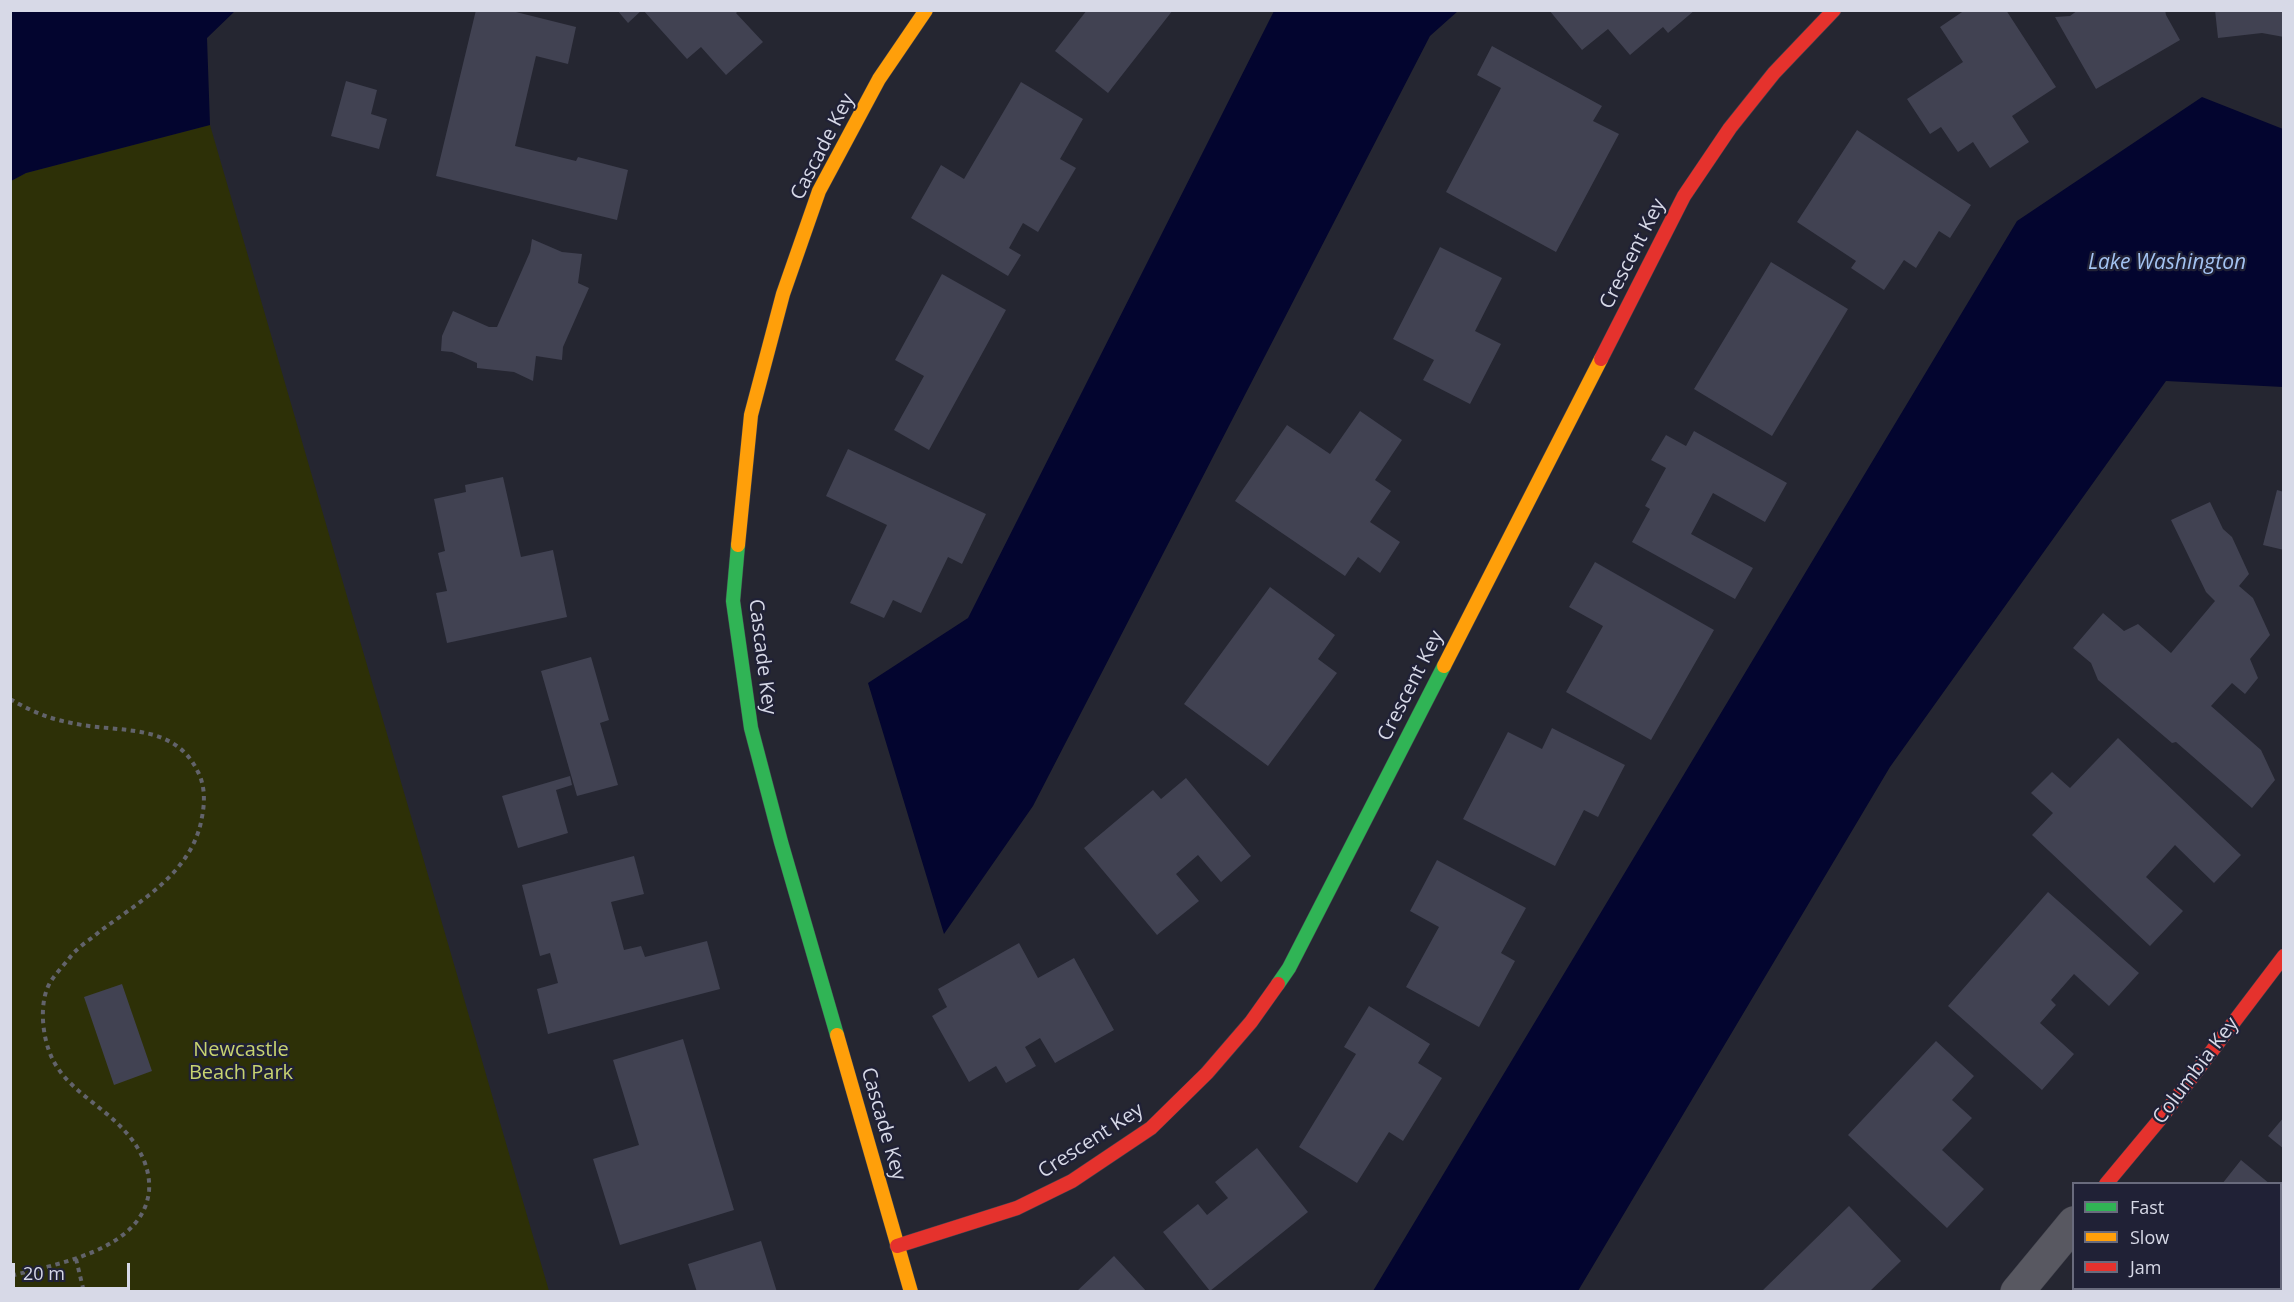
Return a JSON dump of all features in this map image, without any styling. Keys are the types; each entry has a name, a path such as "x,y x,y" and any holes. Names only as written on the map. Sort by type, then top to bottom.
{"street":[{"name":"Cascade Key","path":"910,1292 781,842 751,728 733,601 751,415 783,294 819,191 879,79 926,10"},
{"name":"Crescent Key","path":"897,1246 1017,1208 1072,1181 1151,1128 1207,1073 1251,1022 1289,968 1684,196 1730,128 1774,73 1834,10"},
{"name":"Columbia Key","path":"2108,1182 2161,1118 2283,956"},
{"path":"2017,1292 2072,1224"}],"path":[{"path":"10,699 36,715 82,725 142,731 166,738 186,753 199,773 205,801 200,829 187,857 169,878 75,952 50,982 44,1005 45,1033 53,1060 65,1077 122,1128 143,1155 150,1180 147,1206 134,1226 107,1246 76,1259 10,1276"},
{"path":"76,1259 84,1292"}],"green space":[{"name":"Newcastle Beach Park","path":"210,125 549,1291 11,1291 11,181 26,173"}],"water":[{"path":"11,10 235,11 207,38 210,125 26,173 11,181"},
{"path":"1274,11 1458,11 1430,36 1033,806 944,934 868,683 968,618"},
{"name":"Lake Washington","path":"2202,97 2283,129 2283,387 2166,381 1890,767 1578,1291 1373,1291 2017,221"}],"building":[{"path":"476,10 508,10 576,27 568,64 536,56 515,146 576,161 578,157 628,170 617,220 436,176"},
{"path":"617,10 642,10 628,23"},
{"path":"643,10 739,10 736,13 763,42 726,75 701,47 687,59"},
{"path":"1087,10 1173,10 1108,93 1055,51"},
{"path":"1549,10 1695,10 1668,33 1663,27 1630,55 1608,29 1582,50"},
{"path":"1965,10 2006,10 2056,87 2012,116 2029,142 1990,168 1973,142 1958,152 1941,127 1930,134 1907,99 1963,62 1940,27"},
{"path":"2078,10 2165,10 2180,40 2096,89 2055,17 2070,16"},
{"path":"2215,10 2284,10 2284,37 2262,33 2218,38"},
{"path":"1492,46 1602,106 1593,121 1619,134 1556,252 1446,192 1501,88 1477,75"},
{"path":"346,81 377,90 371,114 387,119 379,149 331,136"},
{"path":"1021,82 1083,119 1060,159 1076,168 1038,232 1023,223 1009,248 1021,255 1008,276 911,218 941,165 964,179"},
{"path":"1857,130 1971,205 1950,238 1939,231 1916,268 1904,260 1884,290 1851,268 1856,261 1797,222"},
{"path":"532,239 562,252 582,254 578,283 589,288 563,347 562,360 536,356 533,381 514,372 477,368 477,363 452,352 441,351 442,336 453,311 489,327 497,327 530,252"},
{"path":"1440,247 1502,278 1475,331 1501,344 1470,404 1423,380 1434,360 1393,339"},
{"path":"1771,262 1848,309 1772,436 1694,389"},
{"path":"942,274 1006,310 929,450 894,430 924,376 895,360"},
{"path":"1360,411 1402,440 1375,480 1391,491 1370,522 1400,542 1380,573 1358,557 1345,576 1235,501 1287,425 1330,454"},
{"path":"1694,431 1787,483 1765,522 1713,493 1691,534 1753,568 1735,599 1632,542 1650,509 1645,506 1666,468 1651,460 1666,435 1686,446"},
{"path":"848,449 986,514 962,564 948,557 921,613 893,600 884,618 850,603 887,525 826,496"},
{"path":"503,477 521,557 553,550 567,617 447,643 436,593 447,591 438,553 445,551 434,499 466,492 465,485"},
{"path":"2277,490 2284,492 2284,550 2263,545"},
{"path":"2210,502 2223,529 2232,537 2249,574 2239,586 2253,598 2270,635 2250,659 2258,678 2245,694 2232,683 2211,706 2261,750 2275,780 2252,808 2176,742 2172,743 2098,680 2091,663 2073,648 2103,613 2124,631 2138,624 2171,653 2215,601 2206,592 2171,520"},
{"path":"1595,562 1714,630 1651,740 1566,692 1603,626 1569,607"},
{"path":"1270,587 1335,635 1318,659 1337,673 1268,766 1184,704"},
{"path":"591,657 609,720 600,723 618,785 577,796 541,671"},
{"path":"1552,728 1625,765 1598,817 1584,810 1555,866 1463,819 1508,732 1542,749"},
{"path":"2118,738 2241,855 2214,883 2175,845 2146,877 2183,911 2150,946 2032,835 2053,813 2031,793 2052,772 2070,788"},
{"path":"570,776 572,785 556,790 568,833 518,848 502,796"},
{"path":"1186,778 1251,856 1221,882 1198,855 1176,874 1199,901 1157,935 1084,848 1153,790 1161,799"},
{"path":"634,856 644,894 611,902 624,950 641,946 645,957 707,941 720,989 548,1034 537,989 558,983 550,953 540,956 522,885"},
{"path":"1437,860 1526,908 1501,953 1515,961 1479,1027 1406,987 1439,927 1410,911"},
{"path":"2048,892 2139,973 2109,1006 2074,974 2051,1000 2056,1005 2040,1023 2074,1054 2042,1090 1948,1006"},
{"path":"1019,943 1038,978 1074,958 1114,1030 1055,1063 1040,1038 1025,1047 1036,1066 1006,1083 996,1066 969,1082 932,1016 947,1007 938,989"},
{"path":"122,984 152,1071 114,1085 84,997"},
{"path":"1369,1006 1430,1044 1418,1063 1442,1078 1403,1141 1389,1132 1357,1183 1299,1147 1356,1054 1344,1047"},
{"path":"683,1039 734,1210 620,1245 593,1159 639,1145 613,1060"},
{"path":"1936,1041 1974,1076 1952,1100 1972,1118 1942,1150 1984,1189 1947,1228 1848,1135"},
{"path":"2284,1117 2284,1149 2268,1136"},
{"path":"1257,1148 1308,1212 1210,1291 1163,1232 1198,1204 1207,1215 1228,1198 1215,1182"},
{"path":"2241,1160 2268,1182 2224,1182"},
{"path":"2282,1194 2284,1195 2284,1292 2233,1292 2234,1290 2282,1290"},
{"path":"1849,1206 1901,1261 1869,1292 1761,1292"},
{"path":"761,1241 777,1292 697,1292 688,1264"},
{"path":"1114,1256 1147,1292 1076,1292"}],"traffic: fast":[{"path":"738,545 733,601 751,728 781,842 837,1035"},
{"path":"1278,984 1289,968 1444,666"}],"traffic: slow":[{"path":"738,545 751,415 783,294 819,191 879,79 926,10"},
{"path":"1444,666 1601,359"},
{"path":"837,1035 911,1292"}],"traffic: jam":[{"path":"1601,359 1684,196 1730,128 1774,73 1834,10"},
{"path":"2108,1182 2161,1118 2284,956"},
{"path":"897,1246 1017,1208 1072,1181 1151,1128 1207,1073 1251,1022 1278,984"}]}
